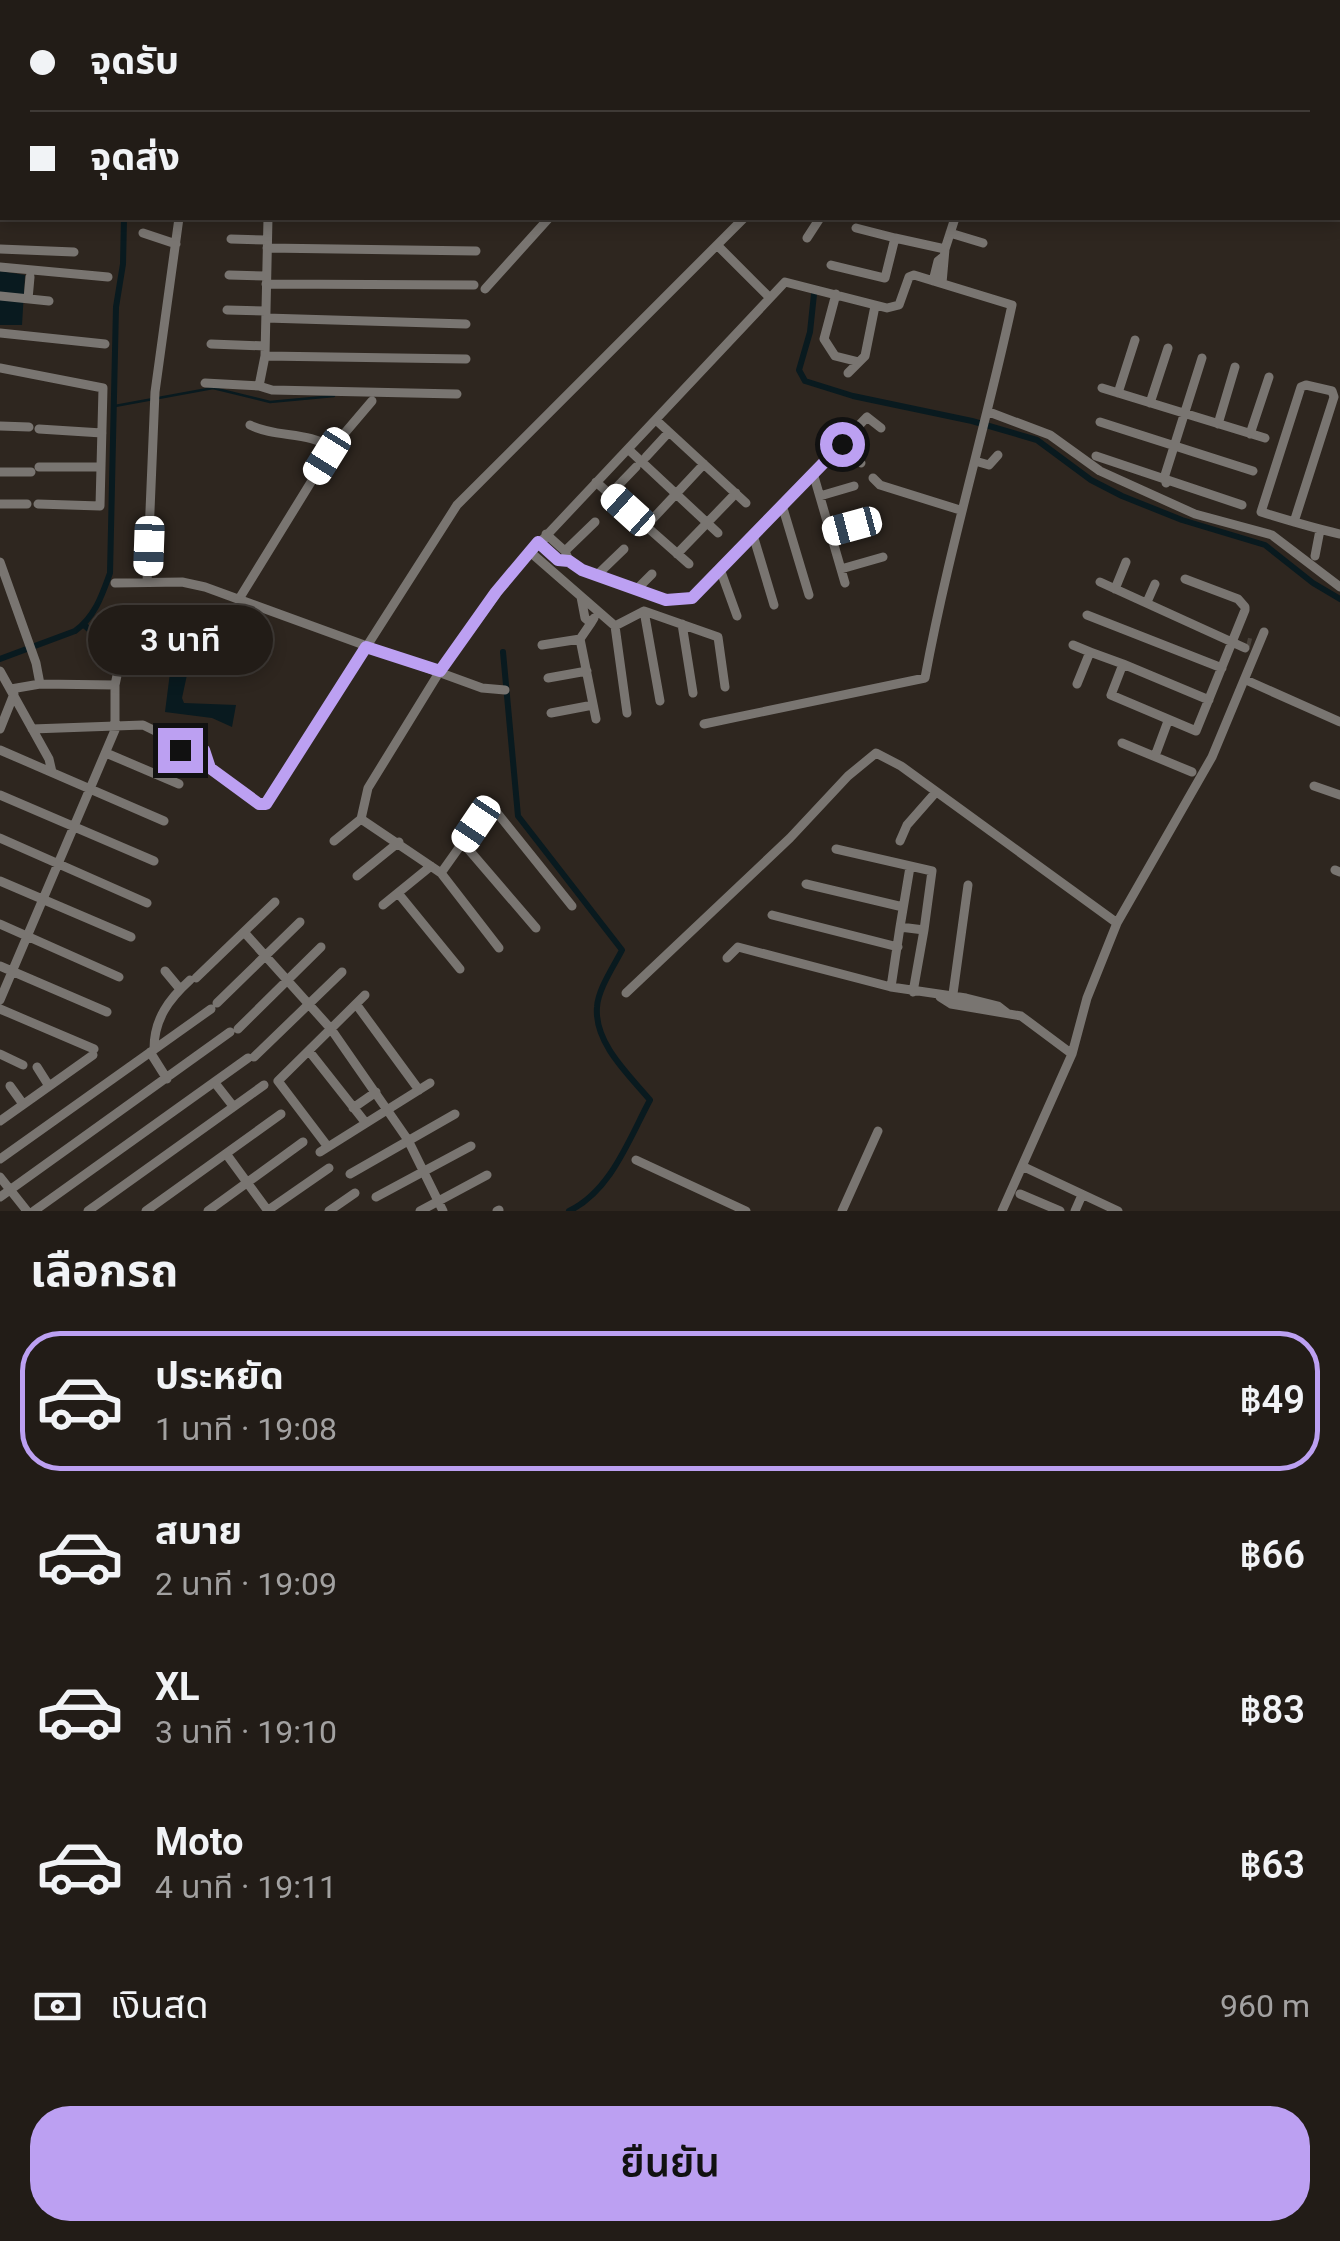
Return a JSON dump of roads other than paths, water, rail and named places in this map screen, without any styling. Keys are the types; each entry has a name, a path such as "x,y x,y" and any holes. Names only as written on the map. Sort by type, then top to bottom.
{"street":[{"path":"147,582 155,396 179,220"},
{"path":"260,386 266,351 268,220"},
{"path":"485,289 547,220"},
{"path":"32,729 143,724 188,754 204,750 210,768 259,804 266,804 466,494 742,220"},
{"path":"807,238 819,220"},
{"path":"937,282 945,268 944,253 953,220"},
{"path":"856,228 944,253"},
{"path":"142,233 176,244"},
{"path":"950,233 983,243"},
{"path":"831,266 885,278 895,238"},
{"path":"231,240 476,251"},
{"path":"718,246 770,298"},
{"path":"0,248 74,252"},
{"path":"0,267 108,277"},
{"path":"228,275 266,280 474,285"},
{"path":"334,842 362,819 368,788 440,671 530,552 785,282 881,307 900,305 909,277 914,275 1012,305 987,419 960,510 925,678 704,724"},
{"path":"28,299 30,277"},
{"path":"836,294 824,339 835,356 859,362"},
{"path":"0,296 48,301"},
{"path":"848,373 865,356 881,307"},
{"path":"226,310 466,324"},
{"path":"0,333 105,344"},
{"path":"1118,393 1135,340"},
{"path":"210,344 266,351 466,359"},
{"path":"1150,403 1168,348"},
{"path":"1161,485 1202,358"},
{"path":"1218,424 1236,367"},
{"path":"0,368 103,388 100,506 0,504"},
{"path":"1250,434 1269,377"},
{"path":"205,383 272,390 457,394"},
{"path":"1294,522 1334,397 1332,392 1306,384 1259,517 1340,534"},
{"path":"1102,388 1265,438"},
{"path":"238,599 332,448 372,401"},
{"path":"542,538 597,575 666,600 692,598 868,416 882,428"},
{"path":"987,419 1050,435 1100,470 1242,505"},
{"path":"656,420 746,504"},
{"path":"1100,422 1253,471"},
{"path":"250,425 273,434 318,439 332,448"},
{"path":"0,426 102,433"},
{"path":"646,457 670,432"},
{"path":"842,444 861,463"},
{"path":"628,449 718,534"},
{"path":"975,461 989,466 998,455"},
{"path":"1096,456 1161,485 1194,514 1272,535 1340,587"},
{"path":"646,526 704,464"},
{"path":"0,472 101,467"},
{"path":"610,494 636,467"},
{"path":"813,473 845,583"},
{"path":"874,478 880,485 960,510"},
{"path":"596,482 688,564"},
{"path":"820,496 854,486"},
{"path":"677,554 736,493"},
{"path":"782,504 810,595"},
{"path":"830,532 872,520"},
{"path":"567,556 595,522"},
{"path":"1314,556 1320,530"},
{"path":"753,535 774,605"},
{"path":"597,575 624,548"},
{"path":"530,552 615,626 627,713"},
{"path":"842,570 883,556"},
{"path":"0,562 40,684"},
{"path":"1115,588 1126,562"},
{"path":"720,569 737,616"},
{"path":"637,589 652,574"},
{"path":"1185,579 1243,602 1245,610 1196,732"},
{"path":"115,582 192,584 482,688 505,690"},
{"path":"1100,582 1251,647"},
{"path":"1147,602 1155,584"},
{"path":"581,596 591,623"},
{"path":"542,645 580,638 594,618 592,606"},
{"path":"615,626 644,611 718,637 725,688"},
{"path":"644,611 660,701"},
{"path":"1087,614 1222,668"},
{"path":"682,624 693,693"},
{"path":"1002,1211 1072,1054 1087,998 1117,922 1212,757 1246,680 1251,647 1264,632"},
{"path":"580,638 596,719"},
{"path":"1072,645 1209,700"},
{"path":"0,1000 106,753 115,724 115,685 123,648"},
{"path":"1077,684 1090,652"},
{"path":"1122,664 1112,698 1215,739"},
{"path":"0,671 52,772"},
{"path":"548,678 587,672"},
{"path":"1246,680 1340,722"},
{"path":"12,692 40,684 115,685"},
{"path":"0,728 12,692"},
{"path":"552,713 593,706"},
{"path":"1155,756 1168,721"},
{"path":"1122,742 1192,772"},
{"path":"0,750 164,820"},
{"path":"106,753 179,784"},
{"path":"626,993 873,754 901,766 1117,922"},
{"path":"1314,786 1340,795"},
{"path":"900,840 936,792"},
{"path":"0,796 154,860"},
{"path":"441,874 490,804 572,906"},
{"path":"362,819 441,874 499,948"},
{"path":"0,838 147,903"},
{"path":"356,876 399,842"},
{"path":"463,843 536,928"},
{"path":"836,850 932,871 913,992"},
{"path":"383,905 431,866"},
{"path":"891,987 910,867"},
{"path":"0,881 131,937"},
{"path":"806,884 903,907"},
{"path":"952,1000 968,885"},
{"path":"398,893 460,969"},
{"path":"166,1078 152,1051 168,1000 275,902"},
{"path":"772,915 898,946"},
{"path":"0,1159 214,1006 300,922"},
{"path":"0,924 120,976"},
{"path":"900,927 924,930"},
{"path":"244,932 331,1029 408,1140 441,1206"},
{"path":"0,1197 234,1030 320,947"},
{"path":"728,958 738,947 913,992 998,1006 1021,1016 1072,1054"},
{"path":"0,966 107,1012"},
{"path":"164,970 180,989"},
{"path":"0,1177 30,1211 251,1058 342,972"},
{"path":"88,1211 234,1106 270,1085 365,995"},
{"path":"356,1004 419,1090"},
{"path":"0,1010 93,1052 0,1120"},
{"path":"309,1052 365,1122"},
{"path":"0,1054 23,1065"},
{"path":"37,1067 49,1086"},
{"path":"270,1085 324,1149 430,1082"},
{"path":"215,1083 234,1106"},
{"path":"10,1086 24,1104"},
{"path":"353,1108 376,1092"},
{"path":"146,1211 281,1114"},
{"path":"350,1174 454,1114"},
{"path":"842,1211 878,1131"},
{"path":"208,1211 303,1142"},
{"path":"376,1197 471,1146"},
{"path":"227,1154 268,1211 329,1168"},
{"path":"636,1160 746,1211"},
{"path":"1022,1166 1118,1211"},
{"path":"420,1211 441,1206 487,1175"},
{"path":"329,1211 355,1192"},
{"path":"1020,1194 1060,1211"},
{"path":"1075,1211 1087,1197"},
{"path":"1087,1197 1087,1211"}],"waterway":[{"path":"0,659 75,631 93,612 110,573 116,307 123,264 124,220"},
{"path":"814,294 810,332 799,370 805,381 1037,440 1091,480 1122,496 1182,520 1265,545 1340,599"},
{"path":"115,406 213,388 270,402 334,396"},
{"path":"84,625 101,636 121,640 185,632 206,646"},
{"path":"503,652 518,816 622,950 600,993 598,1020 614,1058 650,1100 608,1177 584,1202 569,1211"}],"tunnel":[{"path":"1247,642 1251,643"}]}
